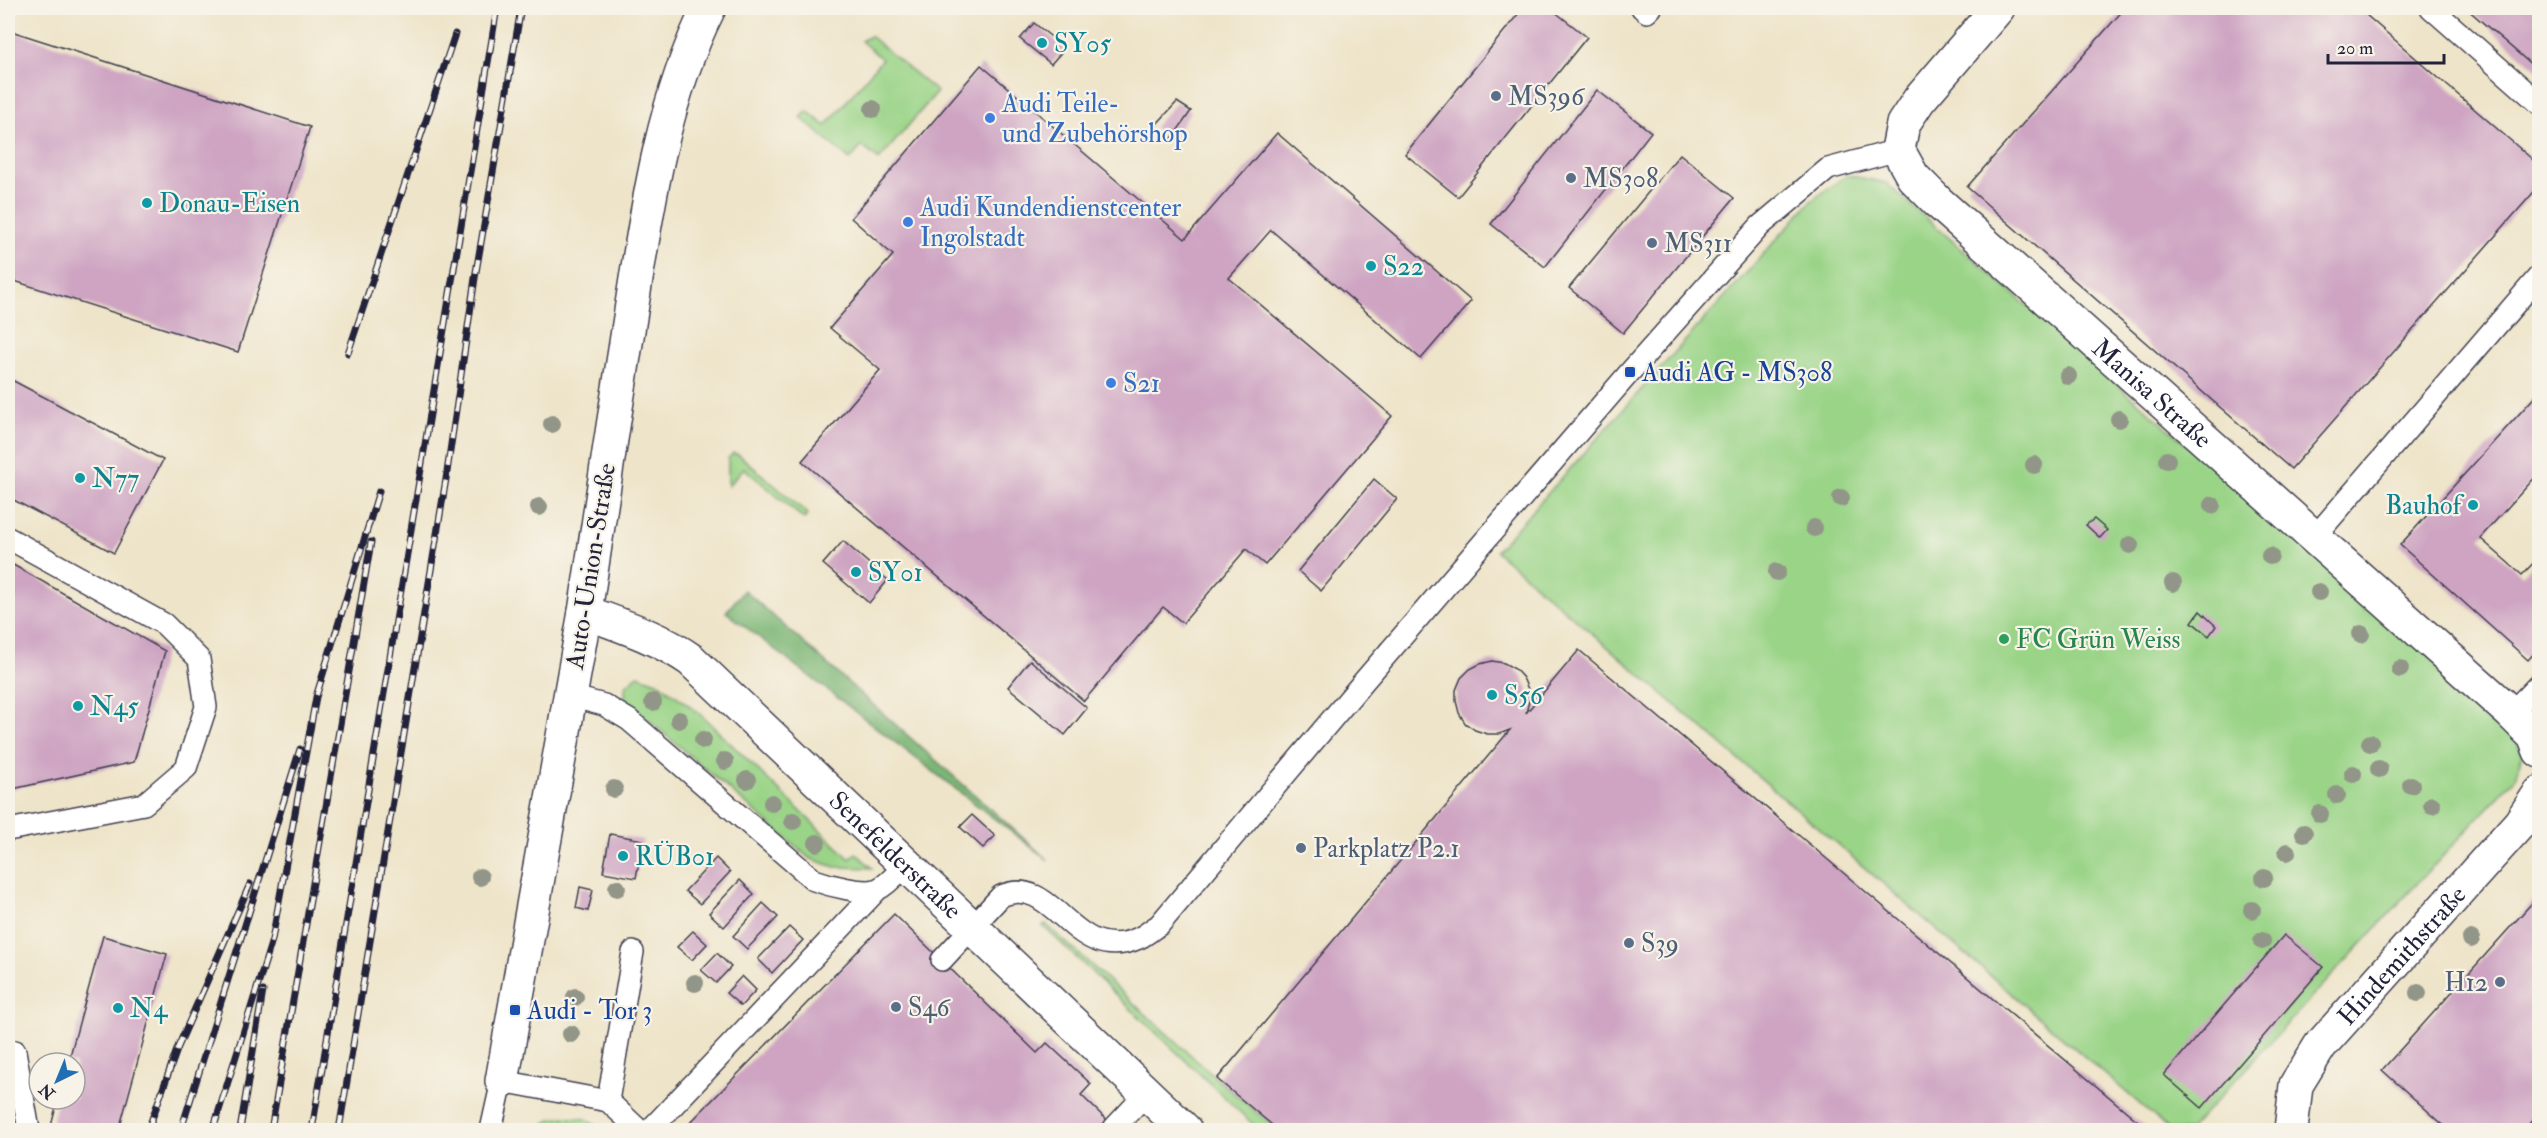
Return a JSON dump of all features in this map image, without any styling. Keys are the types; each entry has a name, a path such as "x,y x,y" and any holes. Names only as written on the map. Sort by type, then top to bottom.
{"street":[{"name":"Auto-Union-Straße","path":"502,1081 585,612 648,203 671,110 696,35 709,8"},
{"path":"1898,150 1903,124 1919,100 1998,8"},
{"name":"Manisa Straße","path":"1898,150 1913,177 1938,202 2313,539 2511,713 2534,736 2540,751"},
{"name":"Senefelderstraße","path":"585,612 648,635 691,660 1185,1131"},
{"name":"Hindemithstraße","path":"2291,1131 2296,1085 2319,1046 2520,823 2540,793"}],"lane":[{"path":"1642,8 1647,12 1651,8"},
{"path":"2431,8 2540,104"},
{"path":"942,960 1001,897 1012,892 1024,892 1040,897 1079,933 1097,941 1120,943 1138,938 1159,925 1364,681 1630,372 1760,226 1828,169 1898,150"},
{"path":"2313,539 2540,275"},
{"path":"8,538 164,624 199,659 206,707 186,768 144,804 8,830"},
{"path":"2511,713 2540,683"},
{"path":"570,696 604,705 629,720 814,880 832,886 876,891"},
{"path":"650,1131 876,891 906,864"},
{"path":"608,1101 633,952"},
{"path":"8,1053 15,1051 29,1131"},
{"path":"502,1081 608,1101 639,1131"},
{"name":"Auto-Union-Straße","path":"491,1131 502,1081"},
{"path":"1114,1128 1146,1094"}],"green space":[{"path":"870,36 937,92 879,160 862,146 850,160 801,118 807,111 826,126 882,59 861,41"},
{"name":"FC Grün Weiss","path":"1847,175 1886,183 2512,728 2522,755 2515,778 2189,1130 2170,1130 1496,551 1811,201"},
{"path":"733,453 739,455 808,514 804,519 744,468 728,486 728,459"},
{"path":"744,590 1048,860 726,612"},
{"path":"638,675 659,683 700,714 850,859 856,853 872,868 835,867 809,858 625,700 625,686"},
{"path":"1046,924 1217,1079 1278,1130 1259,1130 1043,926"},
{"path":"564,1117 586,1119 603,1130 543,1130 547,1122"}],"building":[{"name":"MS396","path":"1523,8 1550,8 1587,37 1458,197 1405,154"},
{"path":"2125,8 2358,8 2540,166 2540,185 2291,469 1967,187"},
{"path":"2466,8 2540,8 2540,72"},
{"name":"SY05","path":"1034,23 1065,48 1051,64 1020,39"},
{"name":"Donau-Eisen","path":"8,30 310,127 238,352 8,279"},
{"name":"S21","path":"981,65 1185,239 1277,133 1471,301 1421,359 1271,230 1229,278 1392,416 1265,565 1246,549 1183,623 1163,607 1084,701 802,461 880,370 830,328 893,255 851,218"},
{"name":"MS308","path":"1597,90 1651,132 1545,267 1491,224"},
{"path":"1177,102 1191,111 1171,140 1154,127"},
{"name":"MS311","path":"1680,154 1734,198 1623,333 1569,288"},
{"name":"N77","path":"8,378 163,460 114,553 8,497"},
{"name":"Bauhof","path":"2540,391 2540,472 2480,538 2522,575 2540,556 2540,647 2528,660 2400,545"},
{"path":"1374,479 1397,499 1321,591 1298,571"},
{"path":"2094,519 2107,530 2100,538 2086,525"},
{"name":"SY01","path":"843,541 888,580 869,603 823,564"},
{"name":"N45","path":"8,562 165,651 134,762 8,790"},
{"path":"2200,611 2216,626 2209,636 2192,622"},
{"name":"S39","path":"1579,650 2146,1128 2144,1130 1278,1130 1217,1079 1510,730 1499,734 1487,734 1465,723 1456,701 1456,690 1461,678 1470,669 1480,664 1492,661 1504,663 1515,669 1523,678 1528,689 1529,701 1526,713"},
{"path":"1030,660 1087,708 1065,735 1008,687"},
{"path":"972,815 995,836 983,848 960,827"},
{"name":"RÜB01","path":"610,834 643,840 636,878 603,872"},
{"path":"716,858 730,872 700,904 685,891"},
{"path":"740,880 754,894 724,927 709,913"},
{"path":"580,887 593,890 588,911 576,908"},
{"name":"H12","path":"2540,894 2540,1113 2524,1130 2449,1130 2382,1070"},
{"path":"763,903 778,917 747,949 733,936"},
{"name":"S46","path":"894,914 1037,1053 1047,1043 1091,1084 1081,1095 1117,1130 690,1130 686,1127"},
{"path":"789,927 803,940 772,973 758,959"},
{"path":"693,931 707,944 692,960 677,947"},
{"path":"2284,935 2323,967 2202,1108 2164,1075"},
{"name":"N4","path":"103,936 167,954 119,1130 50,1130 55,1111 87,1111 87,1051 71,1051"},
{"path":"717,953 731,967 716,983 701,970"},
{"path":"742,976 756,990 741,1006 726,993"}],"railway":[{"path":"312,1130 497,8"},
{"path":"339,1130 446,479 475,278 521,8"},
{"path":"348,353 455,34"},
{"path":"213,1130 272,940 316,697 379,491"},
{"path":"271,1130 371,542"},
{"path":"181,1130 300,749"},
{"path":"148,1130 178,1047 250,884"},
{"path":"240,1130 263,991"}],"place":[{"name":"SY05","path":"1042,43"},
{"name":"MS396","path":"1496,96"},
{"name":"Audi Teile- und Zubehörshop","path":"990,118"},
{"name":"MS308","path":"1571,178"},
{"name":"Donau-Eisen","path":"147,203"},
{"name":"Audi Kundendienstcenter Ingolstadt","path":"908,222"},
{"name":"MS311","path":"1652,243"},
{"name":"S22","path":"1371,266"},
{"name":"Audi AG - MS308","path":"1630,372"},
{"name":"S21","path":"1111,383"},
{"name":"N77","path":"80,478"},
{"name":"Bauhof","path":"2473,505"},
{"name":"SY01","path":"856,572"},
{"name":"FC Grün Weiss","path":"2004,639"},
{"name":"S56","path":"1492,695"},
{"name":"N45","path":"78,706"},
{"name":"Parkplatz P2.1","path":"1301,848"},
{"name":"RÜB01","path":"623,856"},
{"name":"S39","path":"1629,943"},
{"name":"H12","path":"2500,982"},
{"name":"S46","path":"896,1007"},
{"name":"N4","path":"118,1008"},
{"name":"Audi - Tor 3","path":"515,1010"}]}
